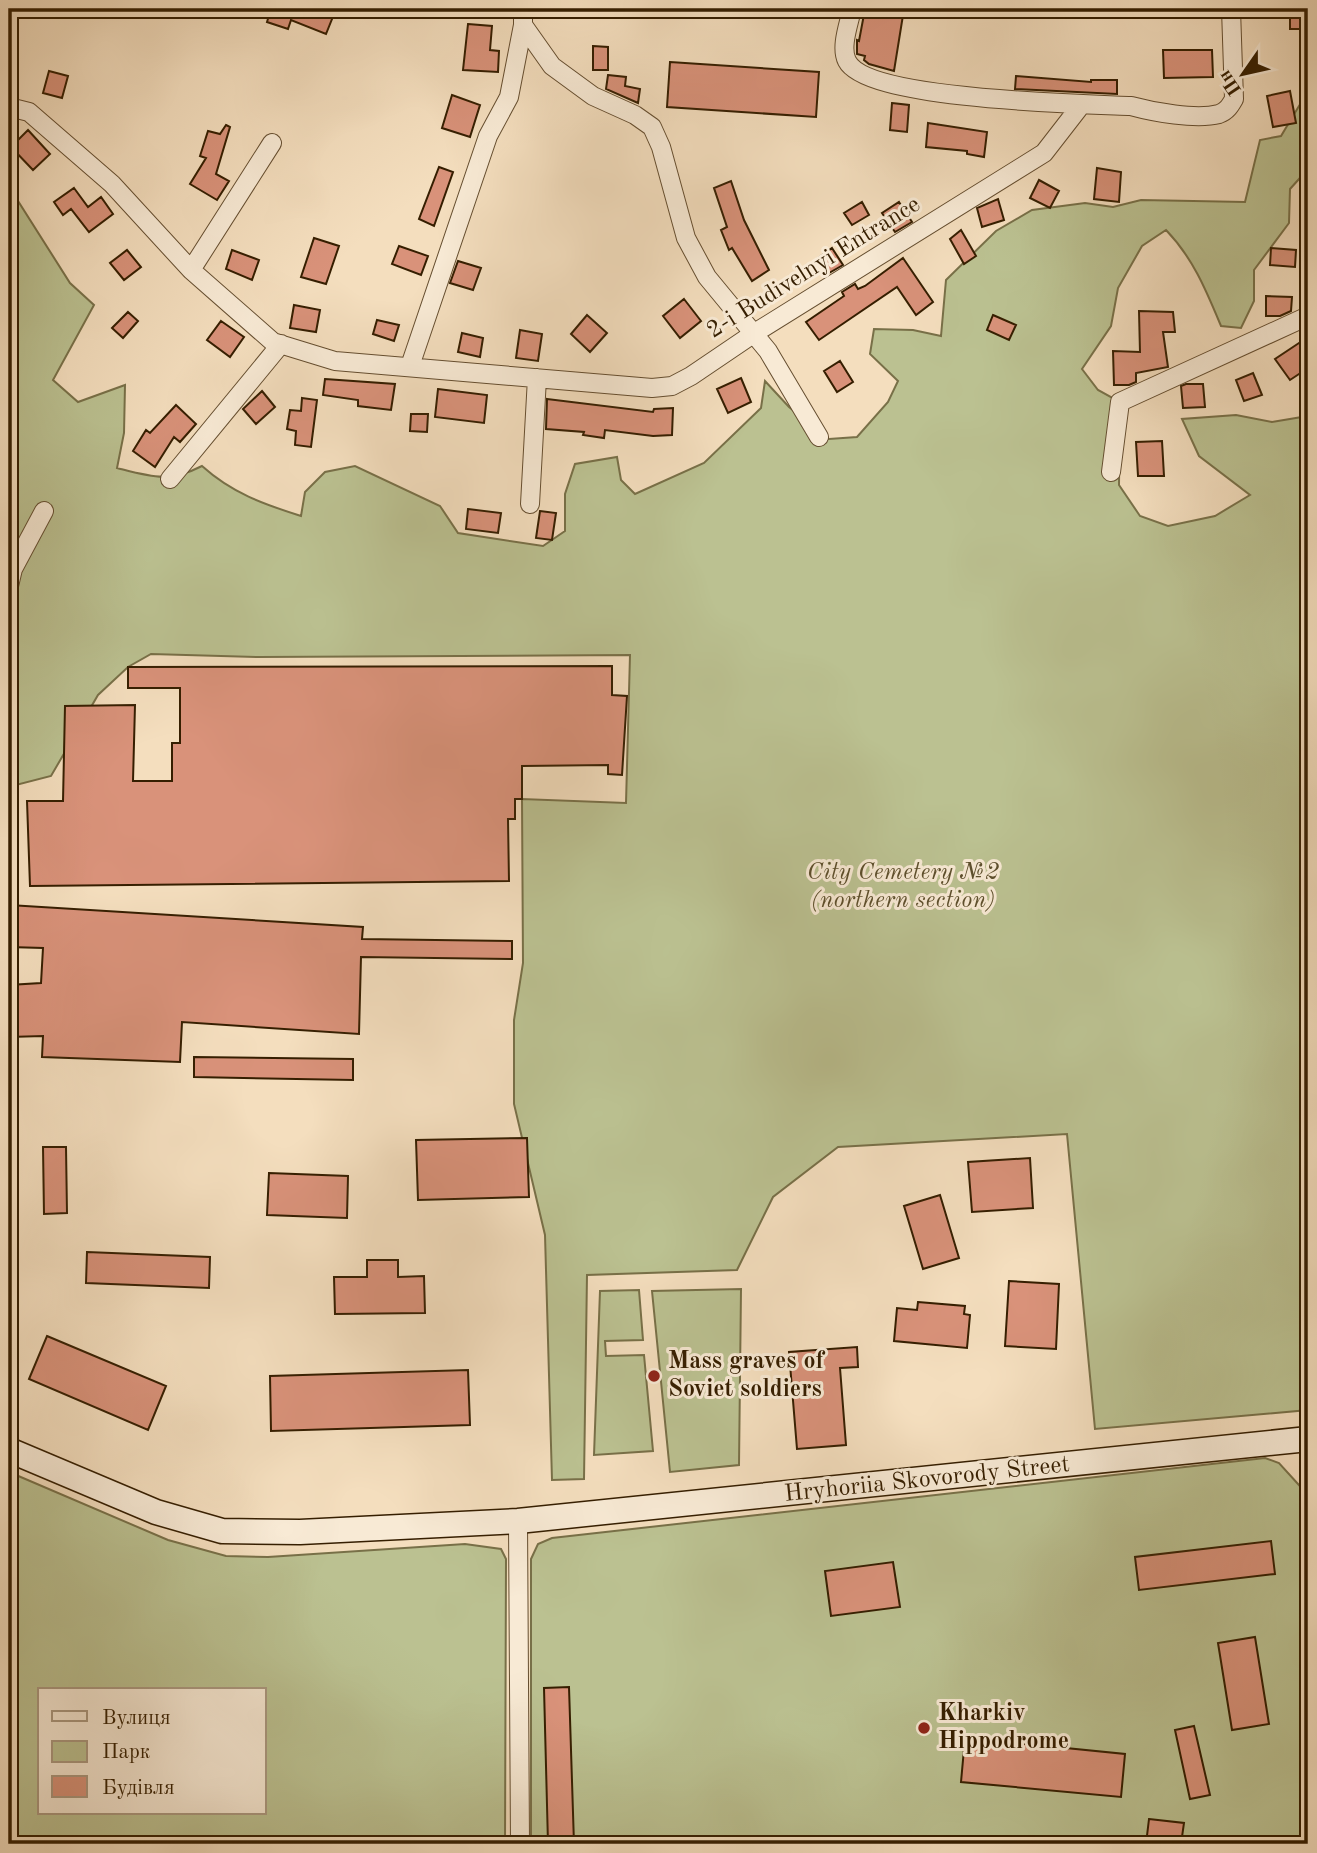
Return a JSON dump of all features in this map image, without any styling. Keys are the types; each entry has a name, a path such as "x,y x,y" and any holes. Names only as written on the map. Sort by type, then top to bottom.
{"street":[{"path":"852,9 844,51 848,63 855,70 881,80 954,96 1131,106 1160,113 1217,114 1227,109 1234,99 1231,9"},
{"path":"523,17 552,66 593,96 635,115 652,127 661,147 687,238 707,277 768,351 819,437"},
{"path":"410,366 488,136 509,97 523,17"},
{"name":"2-i Budivelnyi Entrance","path":"9,107 29,111 112,184 191,270 273,342 335,361 652,388 672,386 1044,153 1082,104"},
{"path":"191,270 272,143"},
{"path":"1111,471 1120,402 1308,316"},
{"path":"170,479 281,344"},
{"path":"530,504 537,378"},
{"path":"9,586 13,569 44,511"},
{"name":"Hryhoriia Skovorody Street","path":"9,1450 156,1512 222,1531 300,1532 518,1521 1308,1439"},
{"path":"518,1521 520,1844"}],"green space":[{"name":"City Cemetery №2 (northern section)","path":"1307,69 1308,169 1290,189 1289,223 1254,270 1254,301 1241,328 1221,326 1191,263 1166,230 1142,246 1118,288 1111,326 1082,369 1098,390 1120,402 1119,485 1140,516 1168,526 1215,516 1250,495 1199,456 1182,419 1236,415 1272,422 1308,416 1308,1410 1095,1429 1067,1134 838,1147 773,1197 737,1270 587,1275 584,1479 552,1480 545,1235 514,1104 514,1020 523,963 522,799 626,803 630,655 258,657 151,654 128,667 98,695 51,776 16,785 9,781 9,194 18,201 70,283 94,305 53,380 78,402 125,385 124,433 117,468 160,477 180,475 202,466 248,497 301,516 305,492 325,472 355,466 440,506 458,533 543,546 565,531 565,494 575,464 617,457 621,480 635,494 704,463 761,408 765,381 789,407 829,439 857,437 888,402 898,381 870,354 874,329 913,330 941,336 946,280 996,231 1032,210 1085,203 1113,207 1141,200 1245,202 1260,140 1281,136 1305,96"},
{"path":"741,1289 739,1465 670,1472 652,1291"},
{"path":"639,1290 643,1340 605,1341 606,1356 644,1355 653,1451 594,1455 600,1291"},
{"name":"Kharkiv Hippodrome","path":"1265,1458 1279,1463 1308,1495 1308,1844 531,1844 531,1559 538,1544 552,1538"},
{"path":"9,1472 168,1540 226,1556 268,1557 465,1544 501,1549 506,1559 505,1844 9,1844"}],"building":[{"path":"265,9 336,9 326,34 291,20 288,29 267,22 270,12"},
{"path":"865,9 904,9 894,71 869,64 864,60 865,56 857,54 857,40 859,41"},
{"path":"1290,9 1308,9 1308,29 1290,29"},
{"path":"468,24 492,26 490,50 499,51 498,72 463,70"},
{"path":"593,46 608,47 608,70 593,70"},
{"path":"1163,50 1212,50 1213,77 1164,78"},
{"path":"670,62 819,72 816,117 667,107"},
{"path":"49,71 68,76 62,98 43,93"},
{"path":"608,75 626,77 625,86 640,89 638,103 606,89"},
{"path":"1016,76 1091,82 1117,80 1117,94 1015,89"},
{"path":"1290,91 1296,123 1273,127 1267,96"},
{"path":"452,95 480,105 470,137 442,128"},
{"path":"892,103 909,105 907,132 890,130"},
{"path":"928,123 987,132 984,157 967,154 967,151 926,147"},
{"path":"226,125 230,127 216,174 229,181 217,200 190,184 206,158 200,156 208,131 220,134"},
{"path":"28,130 50,154 33,170 11,147"},
{"path":"439,167 453,172 434,226 419,219"},
{"path":"1097,168 1121,172 1119,202 1094,199"},
{"path":"1039,180 1059,191 1050,208 1030,198"},
{"path":"731,181 744,220 769,270 752,281 732,248 729,250 721,230 727,227 714,188"},
{"path":"74,188 88,207 101,197 113,214 89,232 71,209 63,215 54,202"},
{"path":"998,199 1004,220 982,227 977,208"},
{"path":"862,202 869,215 852,225 844,213"},
{"path":"899,202 912,222 895,232 882,213"},
{"path":"961,230 976,256 964,264 950,239"},
{"path":"314,238 339,246 326,284 301,277"},
{"path":"399,246 428,256 421,275 392,264"},
{"path":"832,248 843,265 829,273 818,258"},
{"path":"1271,248 1296,250 1295,267 1270,265"},
{"path":"127,250 141,267 124,280 110,263"},
{"path":"232,250 259,260 252,280 226,269"},
{"path":"903,258 933,302 916,315 897,287 819,340 806,322 844,296 842,292 855,284 858,289 865,286"},
{"path":"458,261 481,268 473,290 450,283"},
{"path":"1266,296 1292,297 1291,311 1280,316 1266,316"},
{"path":"684,299 701,321 680,338 663,316"},
{"path":"294,305 320,310 316,332 290,328"},
{"path":"1139,311 1173,312 1175,332 1163,332 1168,367 1136,373 1136,382 1129,385 1114,385 1113,351 1140,352"},
{"path":"128,312 138,321 123,338 112,328"},
{"path":"587,315 607,333 590,352 571,334"},
{"path":"993,315 1016,325 1009,340 987,330"},
{"path":"377,320 399,325 394,341 373,334"},
{"path":"221,321 244,337 230,357 207,340"},
{"path":"520,330 542,334 538,361 516,358"},
{"path":"462,333 483,338 480,357 458,352"},
{"path":"1308,337 1308,368 1290,380 1275,359"},
{"path":"840,361 853,382 837,392 824,371"},
{"path":"1253,373 1262,395 1244,401 1236,380"},
{"path":"741,378 751,402 728,413 717,389"},
{"path":"325,379 395,384 391,410 358,406 358,400 323,395"},
{"path":"1203,384 1205,407 1183,408 1181,386"},
{"path":"438,389 487,395 484,423 435,417"},
{"path":"262,391 275,407 256,424 243,409"},
{"path":"302,398 317,400 311,447 295,445 296,431 287,429 290,410 301,411"},
{"path":"547,399 653,412 654,409 673,408 672,435 653,436 605,430 604,438 583,435 584,432 546,429"},
{"path":"176,405 196,424 180,442 174,437 155,467 133,451 146,430 150,433"},
{"path":"411,414 428,414 427,432 410,431"},
{"path":"1162,441 1164,476 1138,476 1136,442"},
{"path":"468,509 501,513 498,533 466,529"},
{"path":"540,511 556,513 552,540 536,538"},
{"path":"612,666 612,695 627,696 622,775 608,774 608,765 522,766 522,799 515,799 515,819 508,819 509,881 30,886 27,801 63,801 65,706 135,705 133,781 172,781 172,743 180,743 180,688 128,688 128,667"},
{"path":"9,905 363,927 362,939 512,941 512,959 361,957 359,1034 182,1022 180,1062 42,1057 43,1036 9,1037 9,985 41,983 43,948 9,947"},
{"path":"194,1057 353,1059 353,1080 194,1077"},
{"path":"527,1138 529,1197 418,1200 416,1140"},
{"path":"43,1147 66,1147 67,1213 44,1214"},
{"path":"1030,1158 1033,1208 972,1212 968,1162"},
{"path":"269,1173 348,1176 347,1218 267,1215"},
{"path":"940,1195 959,1258 923,1269 904,1206"},
{"path":"87,1252 210,1257 209,1288 86,1283"},
{"path":"367,1260 398,1260 398,1277 424,1276 425,1313 335,1314 334,1277 367,1277"},
{"path":"1009,1281 1059,1284 1056,1349 1005,1346"},
{"path":"918,1302 965,1306 964,1314 970,1315 967,1348 894,1341 897,1308 917,1310"},
{"path":"47,1336 166,1386 148,1430 29,1379"},
{"path":"857,1347 858,1367 840,1368 846,1445 797,1449 789,1352"},
{"path":"468,1370 470,1425 271,1431 270,1376"},
{"path":"1271,1541 1275,1574 1139,1590 1135,1557"},
{"path":"893,1562 900,1607 831,1616 825,1571"},
{"path":"1255,1637 1269,1724 1232,1730 1218,1643"},
{"path":"569,1687 574,1844 548,1844 544,1688"},
{"path":"1194,1726 1210,1795 1190,1799 1175,1730"},
{"path":"965,1738 1125,1754 1121,1797 961,1782"},
{"path":"1149,1819 1184,1823 1181,1844 1146,1844"}],"place":[{"name":"Mass graves of Soviet soldiers","path":"654,1376"},
{"name":"Kharkiv Hippodrome","path":"924,1728"}]}
